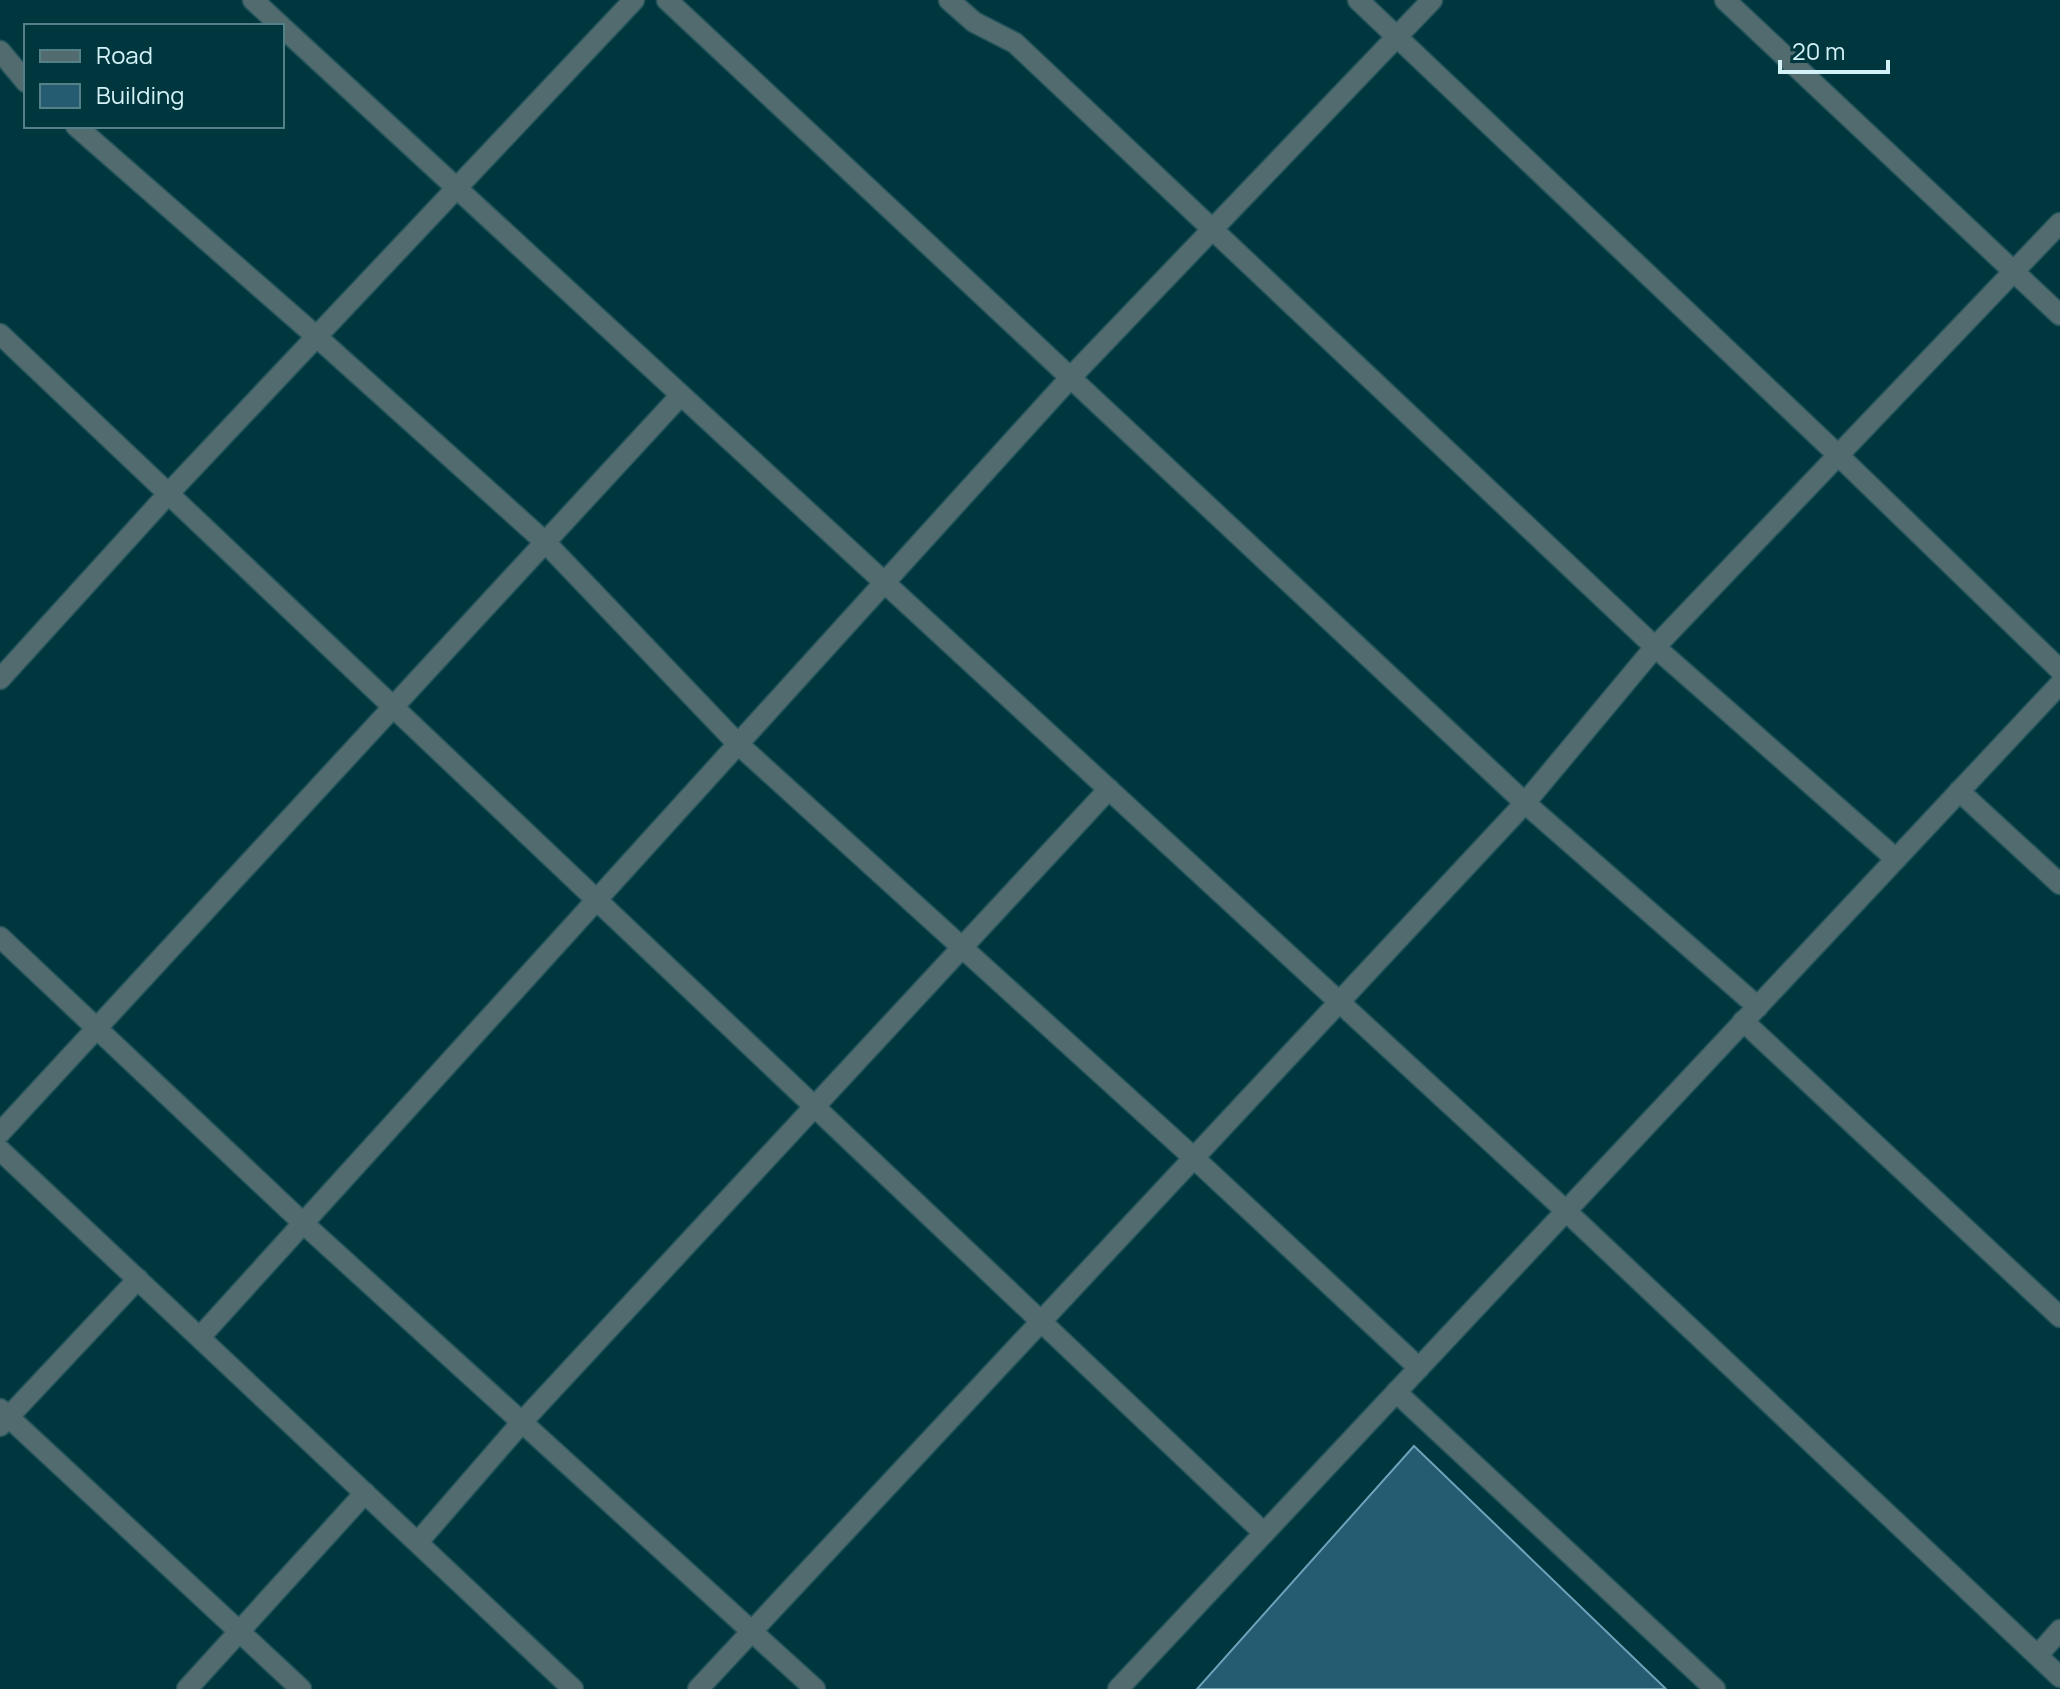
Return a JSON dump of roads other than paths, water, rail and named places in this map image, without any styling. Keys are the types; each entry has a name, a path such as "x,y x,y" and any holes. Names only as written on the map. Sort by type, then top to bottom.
{"street":[{"path":"253,0 280,24"},
{"path":"0,679 169,493 634,0"},
{"path":"667,0 1750,1014 2060,1317"},
{"path":"949,0 974,22 1015,43 1655,647 1896,859"},
{"path":"1358,0 2060,670"},
{"path":"200,1337 1071,377 1432,0"},
{"path":"1725,0 2060,315"},
{"path":"284,28 1566,1211 2060,1677"},
{"path":"0,51 24,80"},
{"path":"78,128 545,542 738,744 1194,1158 1419,1368"},
{"path":"698,1689 1525,803 1655,647 2060,223"},
{"path":"0,334 1264,1533"},
{"path":"0,1133 681,395"},
{"path":"1118,1689 2060,684"},
{"path":"418,1542 522,1422 1109,789"},
{"path":"1959,791 2060,884"},
{"path":"0,937 303,1223 815,1689"},
{"path":"0,1150 573,1689"},
{"path":"138,1279 3,1417 301,1689"},
{"path":"1396,1392 1715,1689"},
{"path":"187,1689 365,1493"},
{"path":"2038,1655 2060,1630"}]}
